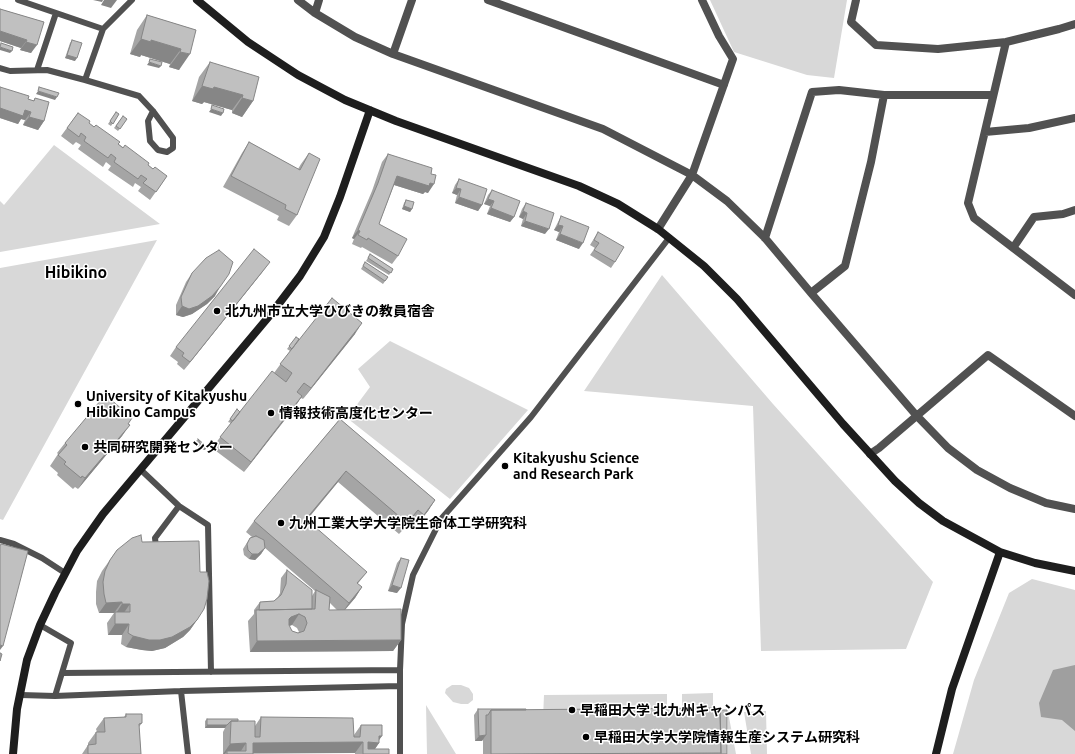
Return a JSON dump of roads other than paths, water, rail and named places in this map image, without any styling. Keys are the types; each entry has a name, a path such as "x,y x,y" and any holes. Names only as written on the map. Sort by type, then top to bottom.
{"street":[{"path":"197,0 248,42 298,75 345,100 396,121 579,186 618,204 658,229 704,266 737,299 843,424 895,481 919,503 943,520 1000,552 1034,563 1075,570"},
{"path":"298,0 355,37 393,54 603,129 692,175 727,201 765,238 916,415 948,448 977,470 1017,491 1046,503 1075,509"},
{"path":"315,12 319,0"},
{"path":"393,54 412,0"},
{"path":"488,0 724,85"},
{"path":"658,229 692,175 732,59 702,0"},
{"path":"856,0 851,22 876,45 938,49 1006,42 1075,24"},
{"path":"1006,42 992,95 986,132 968,203 974,218 1074,292"},
{"path":"765,238 812,92 839,90 884,95 992,95"},
{"path":"811,293 844,266 871,162 884,95"},
{"path":"13,754 17,709 27,660 40,625 77,551 103,514 271,314 300,276 324,237 340,197 370,110"},
{"path":"986,132 1029,128 1075,118"},
{"path":"1013,248 1034,217 1063,214 1075,210"},
{"path":"870,454 988,355 1075,416"},
{"path":"936,754 952,689 1000,552"}],"lane":[{"path":"18,0 103,29"},
{"path":"85,80 103,29 132,0"},
{"path":"37,70 56,13"},
{"path":"0,68 10,71 47,70 139,96 153,111 173,138 173,148 167,152 158,150 150,141 148,121 153,111"},
{"path":"400,754 400,670 402,624 413,575 441,519 531,417 669,238"},
{"path":"141,470 179,506 208,526 211,672"},
{"path":"156,547 155,538 179,506"},
{"path":"0,540 14,544 42,558 65,573"},
{"path":"40,625 71,643 54,696"},
{"path":"62,673 400,670"},
{"path":"21,694 54,696 181,691 400,686"},
{"path":"181,691 188,754"}],"place":[{"name":"北九州市立大学ひびきの教員宿舎","path":"217,311"},
{"name":"University of Kitakyushu Hibikino Campus","path":"78,404"},
{"name":"情報技術高度化センター","path":"271,413"},
{"name":"共同研究開発センター","path":"85,447"},
{"name":"Kitakyushu Science and Research Park","path":"505,466"},
{"name":"九州工業大学大学院生命体工学研究科","path":"281,523"},
{"name":"早稲田大学 北九州キャンパス","path":"572,710"},
{"name":"早稲田大学大学院情報生産システム研究科","path":"586,737"}],"district":[{"name":"Hibikino","path":"76,273"}]}
